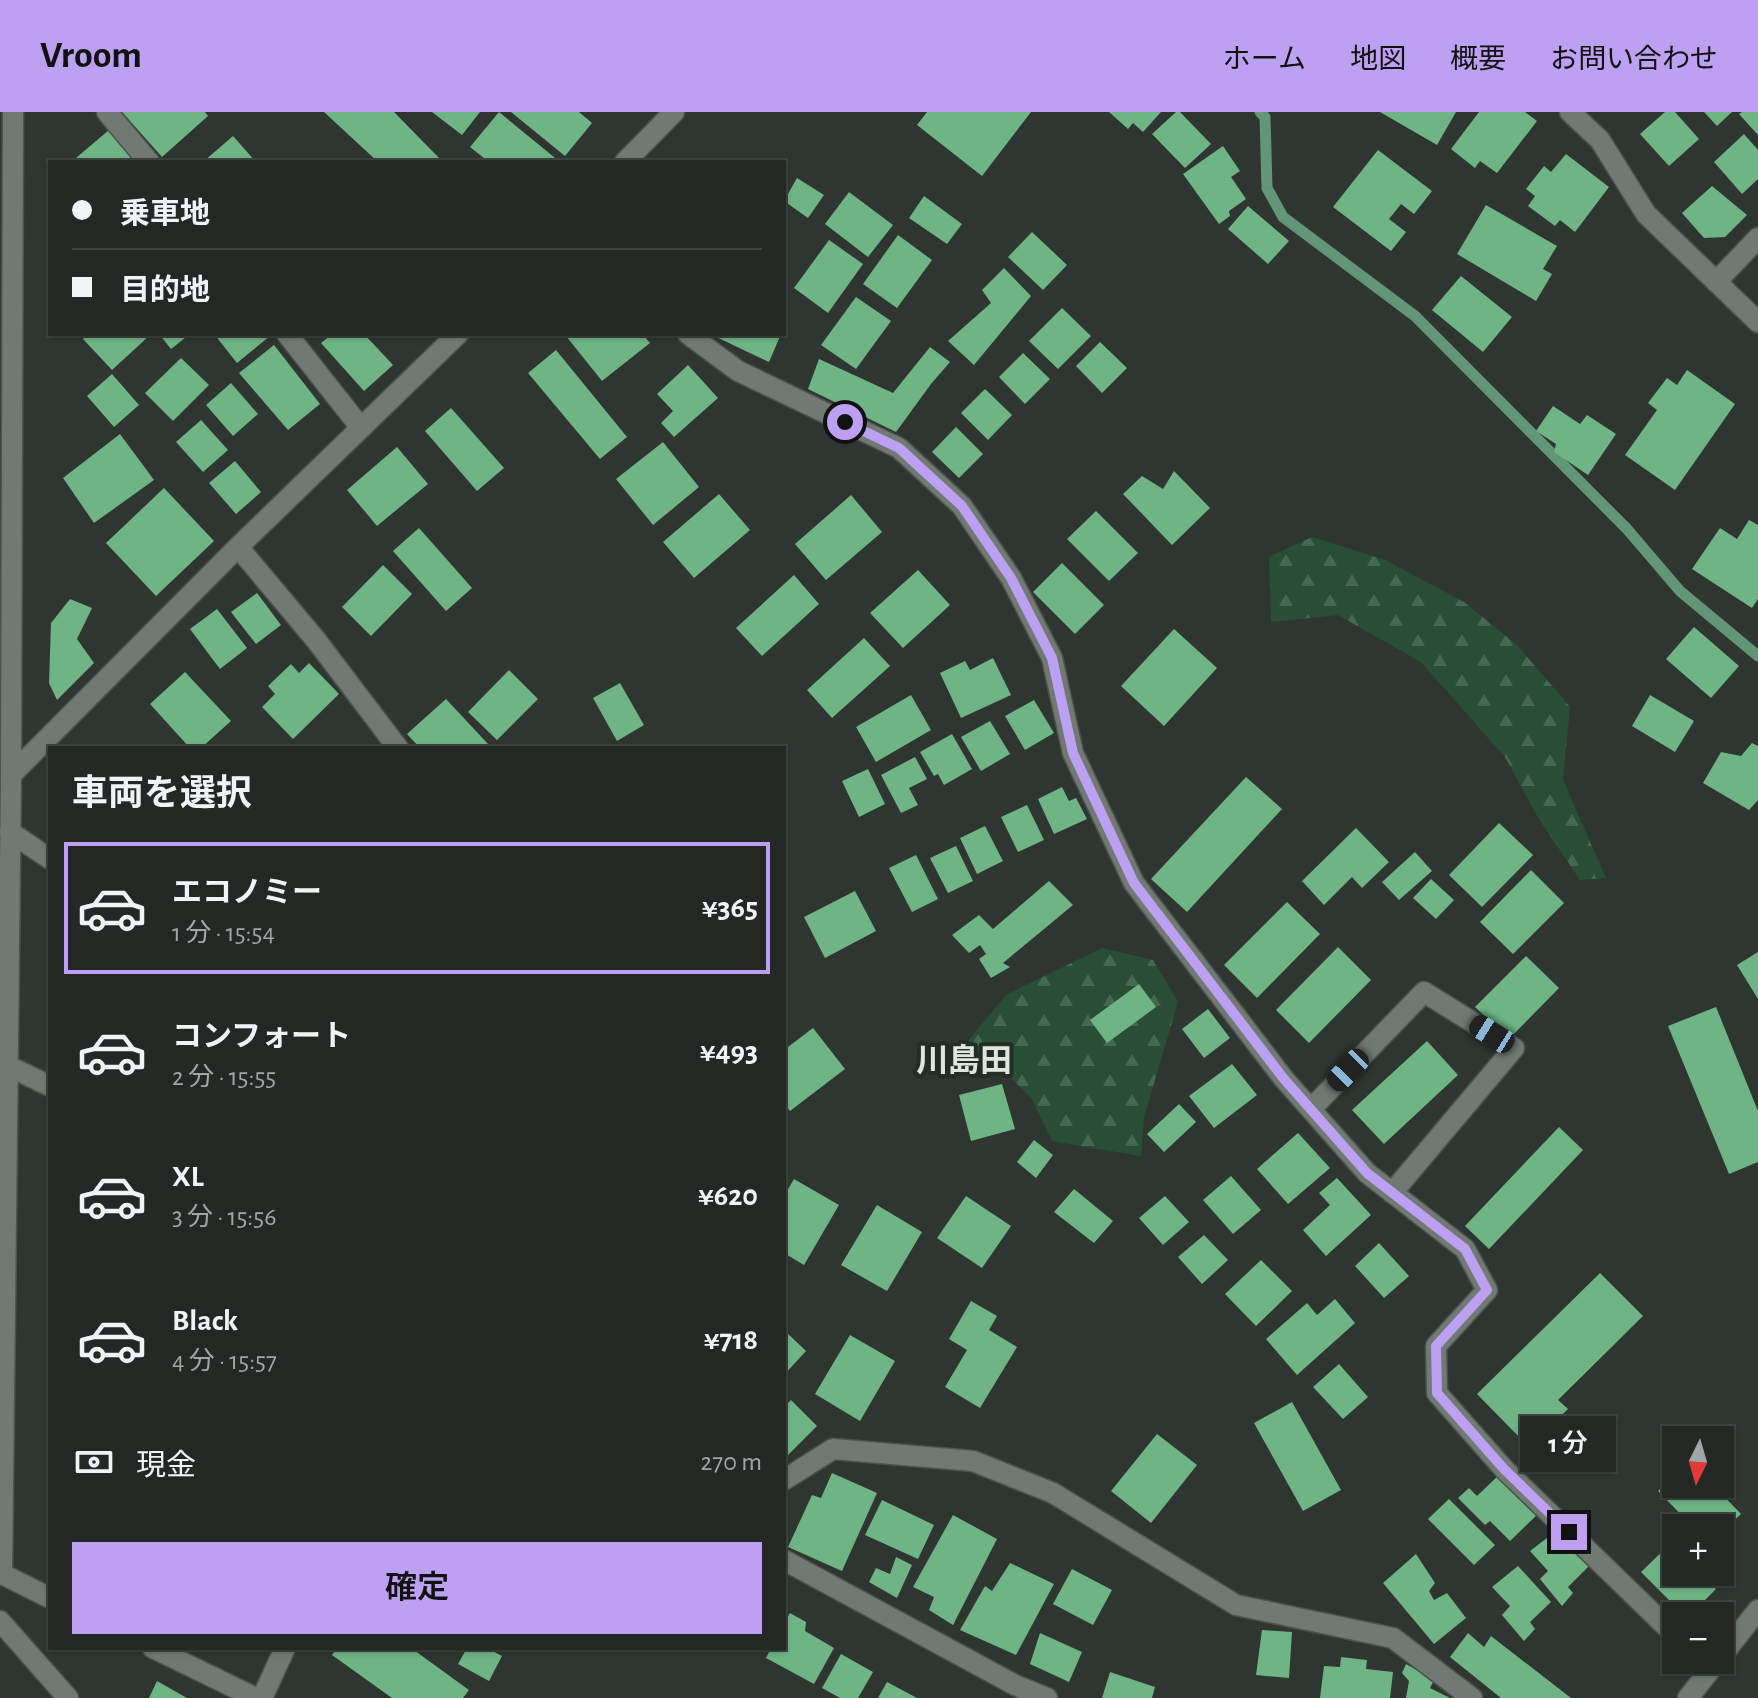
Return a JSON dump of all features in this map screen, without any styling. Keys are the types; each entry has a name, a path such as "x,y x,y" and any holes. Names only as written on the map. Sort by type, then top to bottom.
{"street":[{"path":"13,112 6,589 5,780 10,832 1,1578 48,1597"},
{"path":"107,112 147,160"},
{"path":"627,160 674,112"},
{"path":"1570,112 1600,140 1646,214 1758,322"},
{"path":"1716,282 1758,238"},
{"path":"289,336 361,428"},
{"path":"5,780 238,547 456,336"},
{"path":"691,336 738,371 899,448 962,506 1011,578 1052,658 1073,753 1134,883 1284,1079 1367,1173 1465,1249 1487,1290 1436,1346 1437,1393 1504,1469 1662,1622"},
{"path":"238,547 316,640 396,746"},
{"path":"10,832 48,858"},
{"path":"1311,1109 1424,992 1514,1048 1392,1193"},
{"path":"6,1065 48,1085"},
{"path":"786,1479 833,1449 973,1461 1053,1493 1236,1605 1393,1638 1472,1698"},
{"path":"786,1561 1015,1685 1047,1698"},
{"path":"1734,1638 1758,1610"},
{"path":"0,1621 68,1698"},
{"path":"157,1650 259,1698 284,1650"},
{"path":"1688,1698 1705,1674"}],"green space":[{"path":"1312,537 1385,560 1464,602 1517,645 1570,707 1563,780 1606,878 1580,880 1539,819 1505,757 1421,662 1338,615 1271,622 1269,557"},
{"path":"1102,948 1153,960 1178,1002 1144,1117 1141,1156 1052,1141 1032,1099 1001,1068 946,1068 1006,995"}],"building":[{"path":"122,112 205,112 208,116 162,157"},
{"path":"324,112 394,112 441,160 376,160"},
{"path":"432,112 480,112 462,135"},
{"path":"499,112 558,160 486,160 470,147"},
{"path":"511,112 579,112 592,123 565,156"},
{"path":"927,112 1031,112 982,176 917,125"},
{"path":"1109,112 1161,112 1143,132 1133,123 1128,129"},
{"path":"1176,112 1180,112 1211,144 1185,168 1152,134"},
{"path":"1380,112 1456,112 1437,145"},
{"path":"1479,112 1525,112 1537,121 1497,173 1480,161 1475,168 1451,149"},
{"path":"1665,112 1675,112 1699,139 1669,166 1640,134"},
{"path":"1704,112 1732,112 1717,126"},
{"path":"1758,112 1758,135 1739,114"},
{"path":"109,130 135,160 78,160 76,158"},
{"path":"1744,134 1758,150 1758,179 1742,194 1714,162"},
{"path":"233,136 254,160 205,160"},
{"path":"1223,146 1240,171 1231,177 1246,199 1229,211 1230,216 1219,224 1183,174"},
{"path":"1378,150 1432,191 1414,214 1401,204 1389,219 1406,232 1391,251 1333,207"},
{"path":"1566,154 1609,187 1575,232 1560,220 1555,226 1528,206 1535,196 1526,189 1544,166 1551,172"},
{"path":"797,178 824,195 808,218 786,202"},
{"path":"1712,186 1747,215 1725,237 1704,238 1682,213"},
{"path":"849,192 893,225 868,257 825,224"},
{"path":"924,196 962,224 947,244 909,218"},
{"path":"1486,205 1557,246 1543,269 1552,274 1536,301 1457,254"},
{"path":"1248,206 1289,241 1268,264 1228,229"},
{"path":"1032,232 1067,265 1043,290 1008,257"},
{"path":"898,235 932,260 897,308 863,284"},
{"path":"829,240 863,264 828,313 794,288"},
{"path":"1004,268 1031,296 974,365 948,341 991,303 982,290"},
{"path":"1461,276 1512,317 1483,352 1432,310"},
{"path":"856,297 891,321 856,369 821,345"},
{"path":"1062,308 1091,336 1058,369 1029,341"},
{"path":"86,336 149,336 112,370 83,339"},
{"path":"161,336 187,336 171,349"},
{"path":"216,336 270,336 237,363"},
{"path":"330,336 366,336 393,365 364,391 321,343"},
{"path":"566,336 644,336 650,343 602,381"},
{"path":"714,336 780,336 769,362"},
{"path":"1100,342 1127,368 1102,393 1076,366"},
{"path":"274,345 320,404 288,430 239,373"},
{"path":"930,347 950,362 896,432 808,389 819,359 893,393"},
{"path":"556,350 627,437 600,459 528,373"},
{"path":"1023,353 1050,379 1025,404 999,377"},
{"path":"181,358 209,385 173,421 145,393"},
{"path":"688,365 718,398 674,437 661,423 673,411 657,394"},
{"path":"1687,370 1735,404 1675,490 1625,455 1657,410 1648,403 1667,378 1677,385"},
{"path":"112,374 139,405 114,427 87,396"},
{"path":"231,383 258,414 233,436 206,405"},
{"path":"985,389 1012,415 988,440 961,413"},
{"path":"1553,406 1580,424 1587,415 1616,434 1588,475 1554,452 1556,444 1536,431"},
{"path":"451,408 504,468 477,491 425,431"},
{"path":"201,420 228,450 203,472 176,442"},
{"path":"956,427 983,454 959,478 932,452"},
{"path":"120,434 154,480 94,523 63,478"},
{"path":"663,442 699,487 653,525 616,479"},
{"path":"397,447 428,484 377,526 347,490"},
{"path":"235,461 261,492 236,514 209,483"},
{"path":"1174,471 1210,508 1172,545 1123,494 1142,476 1163,489"},
{"path":"164,488 214,541 156,596 106,543"},
{"path":"719,494 750,530 694,578 663,542"},
{"path":"851,495 882,532 826,580 795,544"},
{"path":"1096,511 1138,553 1109,581 1067,539"},
{"path":"1749,520 1758,525 1758,599 1752,608 1692,569 1720,528 1737,539"},
{"path":"419,528 472,588 446,611 393,551"},
{"path":"1062,563 1104,605 1075,634 1033,592"},
{"path":"383,565 412,594 371,636 342,607"},
{"path":"918,570 950,605 903,648 870,613"},
{"path":"794,575 819,604 762,656 736,628"},
{"path":"257,593 281,625 256,644 231,612"},
{"path":"70,599 92,608 77,639 94,663 57,700 49,683 51,623"},
{"path":"217,609 247,648 220,669 190,629"},
{"path":"1694,627 1739,666 1711,698 1666,659"},
{"path":"1174,629 1217,668 1164,726 1121,686"},
{"path":"864,638 890,666 832,718 807,690"},
{"path":"993,658 1011,695 961,718 940,673 965,661 970,670"},
{"path":"309,663 339,694 293,739 262,707 275,694 268,686 291,664 299,673"},
{"path":"509,670 538,699 497,740 468,712"},
{"path":"185,672 231,721 203,746 188,746 150,704"},
{"path":"620,683 644,725 617,741 593,698"},
{"path":"911,695 931,730 876,762 856,727"},
{"path":"1650,695 1694,721 1675,752 1632,726"},
{"path":"446,699 488,744 418,746 407,734"},
{"path":"1034,700 1054,733 1025,750 1005,716"},
{"path":"990,721 1010,754 981,771 961,737"},
{"path":"952,734 972,769 944,785 938,774 934,776 920,752"},
{"path":"1752,743 1758,746 1758,800 1749,810 1703,783 1721,752 1741,756"},
{"path":"915,757 927,779 909,788 918,805 901,813 881,775"},
{"path":"868,769 885,804 859,817 842,781"},
{"path":"1246,777 1282,809 1187,912 1151,879"},
{"path":"1062,787 1069,801 1076,798 1087,819 1054,834 1038,799"},
{"path":"1027,805 1044,840 1018,852 1001,817"},
{"path":"1499,823 1533,855 1482,907 1449,875"},
{"path":"985,826 1003,861 977,874 960,838"},
{"path":"1356,828 1389,862 1362,888 1352,877 1324,905 1302,881"},
{"path":"956,846 973,881 948,893 930,858"},
{"path":"1415,852 1432,871 1399,900 1382,882"},
{"path":"916,855 938,899 912,912 889,868"},
{"path":"1531,870 1564,903 1513,954 1480,922"},
{"path":"1431,879 1454,900 1436,919 1413,898"},
{"path":"1049,881 1073,905 1003,963 1010,967 991,978 979,959 986,954 980,945 969,953 952,935 979,915 993,929"},
{"path":"855,891 876,931 825,958 804,917"},
{"path":"1287,902 1320,934 1257,998 1224,965"},
{"path":"1338,947 1371,980 1309,1043 1276,1010"},
{"path":"1758,952 1758,999 1737,965"},
{"path":"1526,956 1559,988 1509,1039 1475,1007"},
{"path":"1139,984 1156,1007 1107,1043 1090,1020"},
{"path":"1716,1007 1758,1111 1758,1162 1729,1174 1668,1026"},
{"path":"1208,1009 1230,1038 1204,1058 1182,1029"},
{"path":"813,1028 845,1069 790,1111 786,1106 786,1048"},
{"path":"1427,1041 1458,1075 1384,1144 1352,1110"},
{"path":"1232,1064 1257,1095 1214,1128 1189,1096"},
{"path":"1002,1084 1015,1129 971,1141 959,1095"},
{"path":"1179,1104 1196,1122 1164,1152 1147,1134"},
{"path":"1559,1127 1583,1150 1489,1249 1465,1226"},
{"path":"1298,1133 1330,1168 1288,1204 1257,1169"},
{"path":"1034,1140 1053,1155 1036,1178 1017,1162"},
{"path":"1231,1176 1261,1210 1233,1234 1203,1200"},
{"path":"1337,1178 1371,1215 1326,1256 1303,1230 1330,1205 1319,1193"},
{"path":"794,1179 839,1205 804,1265 786,1254 786,1193"},
{"path":"1074,1189 1113,1221 1094,1243 1054,1212"},
{"path":"966,1196 1011,1226 982,1268 937,1238"},
{"path":"1165,1196 1189,1222 1163,1245 1139,1218"},
{"path":"877,1205 922,1232 887,1291 841,1265"},
{"path":"1204,1235 1228,1260 1202,1284 1178,1257"},
{"path":"1379,1243 1409,1276 1384,1298 1355,1266"},
{"path":"1261,1260 1292,1291 1256,1326 1225,1294"},
{"path":"1600,1273 1643,1316 1558,1400 1568,1409 1529,1447 1477,1394"},
{"path":"1335,1299 1355,1323 1297,1375 1266,1339 1307,1303 1317,1315"},
{"path":"971,1301 997,1316 989,1330 1017,1347 980,1408 945,1387 967,1350 949,1339"},
{"path":"786,1332 806,1351 786,1373"},
{"path":"850,1335 895,1361 860,1421 815,1394"},
{"path":"1339,1364 1368,1397 1343,1419 1313,1387"},
{"path":"791,1400 817,1426 786,1457 786,1405"},
{"path":"1292,1402 1341,1490 1303,1511 1254,1423"},
{"path":"1157,1434 1197,1465 1151,1523 1111,1491"},
{"path":"832,1473 877,1493 842,1571 788,1547 812,1495 821,1498"},
{"path":"1501,1473 1540,1512 1510,1541 1490,1521 1485,1525 1458,1498 1469,1488 1477,1496"},
{"path":"1665,1498 1726,1498 1741,1514 1734,1521 1734,1514 1680,1514"},
{"path":"1449,1499 1495,1545 1474,1565 1428,1519"},
{"path":"882,1500 934,1525 918,1559 865,1535"},
{"path":"953,1515 997,1539 953,1625 929,1610 934,1597 913,1587"},
{"path":"1556,1531 1589,1566 1568,1587 1573,1593 1562,1606 1540,1579 1548,1571 1530,1551"},
{"path":"1662,1552 1662,1586 1713,1586 1716,1589 1703,1602 1671,1602 1641,1572"},
{"path":"1416,1554 1435,1583 1429,1591 1434,1600 1447,1593 1466,1618 1434,1644 1383,1583"},
{"path":"896,1557 912,1565 897,1598 869,1582 876,1568 890,1574"},
{"path":"1010,1563 1054,1584 1016,1655 960,1630 985,1586 992,1591"},
{"path":"1518,1566 1551,1602 1530,1622 1535,1629 1524,1641 1502,1615 1510,1606 1492,1587"},
{"path":"1072,1569 1112,1590 1093,1625 1053,1604"},
{"path":"790,1613 806,1622 805,1631 834,1648 814,1684 766,1658 770,1650 786,1650 786,1620"},
{"path":"1262,1630 1292,1632 1289,1678 1256,1675"},
{"path":"1040,1633 1082,1652 1069,1682 1030,1664"},
{"path":"1468,1633 1484,1647 1491,1636 1571,1698 1501,1698 1450,1657"},
{"path":"336,1650 414,1650 469,1690 463,1698 392,1698 332,1655"},
{"path":"466,1650 491,1650 502,1656 489,1681 458,1664"},
{"path":"841,1654 873,1672 858,1698 840,1698 822,1688"},
{"path":"1341,1657 1367,1660 1366,1669 1393,1672 1390,1698 1320,1698 1324,1666 1340,1667"},
{"path":"1406,1664 1434,1680 1430,1688 1450,1698 1406,1698 1409,1681 1402,1673"},
{"path":"1110,1672 1155,1687 1152,1698 1102,1698"},
{"path":"157,1681 187,1698 149,1698"},
{"path":"887,1682 917,1698 878,1698"}],"waterway":[{"path":"1260,112 1265,117 1267,188 1283,217 1415,316 1627,529 1680,591 1758,656"}],"district":[{"name":"川島田","path":"964,1061"}],"route":[{"path":"845,422 899,448 962,506 1011,578 1052,658 1073,753 1134,883 1284,1079 1367,1173 1465,1249 1487,1290 1436,1346 1437,1393 1504,1469 1569,1532"}]}
